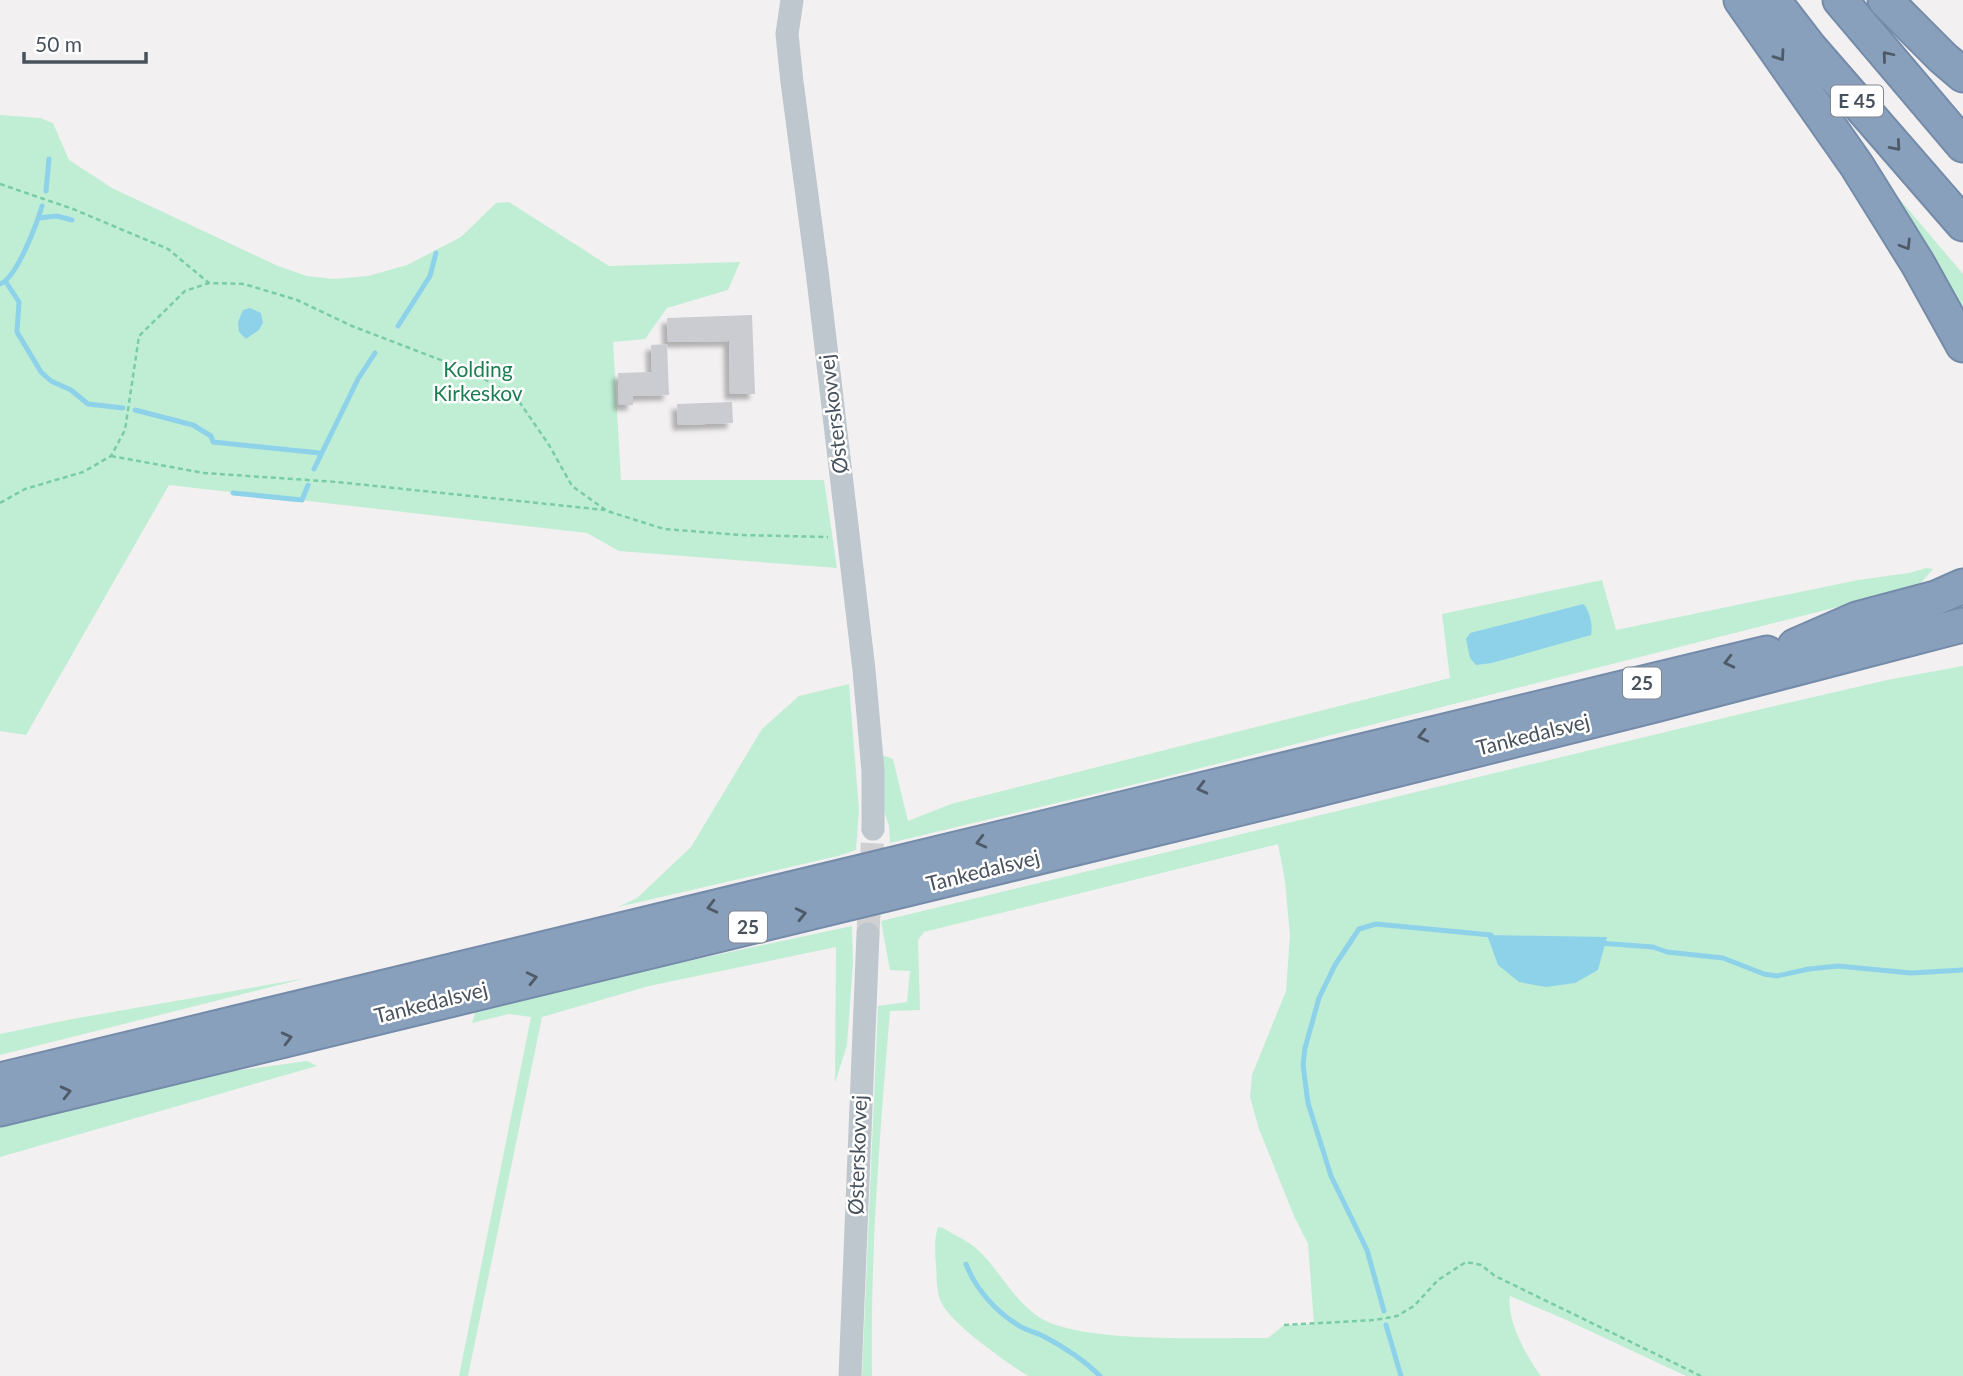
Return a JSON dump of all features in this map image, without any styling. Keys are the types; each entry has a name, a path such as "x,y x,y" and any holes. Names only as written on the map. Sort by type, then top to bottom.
{"highway":[{"path":"1741,0 1857,166 1918,264 1963,345"},
{"name":"E 45","path":"1773,0 1810,48 1963,224"},
{"name":"E 45","path":"1840,0 1963,145"},
{"path":"1885,0 1963,75"},
{"path":"1799,655 1837,626 1936,598 1963,586"},
{"name":"Tankedalsvej","path":"0,1109 1655,705 1963,601"},
{"name":"Tankedalsvej","path":"0,1080 1799,655 1963,625"},
{"path":"1799,655 1877,658 1963,638"}],"street":[{"name":"Østerskovvej","path":"792,0 788,34 792,82 849,537 873,771 873,829"},
{"name":"Østerskovvej","path":"850,1376 868,934"}],"path":[{"path":"0,184 73,209 168,250 209,283"},
{"path":"0,503 25,489 83,472 111,457 125,430 139,336 185,291 209,283 244,284 297,300 352,326 472,372 516,397 549,445 572,486 607,511"},
{"path":"111,457 204,473 337,482 607,511 664,529 741,535 849,537"},
{"path":"1284,1325 1376,1320 1397,1316 1414,1306 1438,1280 1466,1262 1481,1265 1495,1276 1701,1376"}],"green space":[{"name":"Kolding Kirkeskov","path":"0,115 40,118 53,123 69,160 112,188 278,266 307,276 333,279 368,276 407,265 461,237 496,203 509,202 609,266 740,262 728,290 667,308 645,339 613,342 621,480 824,480 837,568 619,551 587,533 169,485 26,735 0,731"},
{"path":"1886,183 1963,274 1963,316"},
{"path":"1926,568 1933,569 1917,587 1157,779 890,843 889,826 882,805 879,754 893,759 908,821 951,804 1450,678 1442,614 1602,580 1616,630"},
{"path":"1963,666 1963,1376 1686,1376 1510,1296 1514,1327 1541,1376 1028,1376 980,1342 955,1321 941,1302 937,1288 935,1250 938,1227 979,1251 1028,1309 1055,1325 1113,1335 1268,1338 1284,1325 1314,1324 1308,1244 1259,1129 1250,1097 1252,1075 1286,991 1290,935 1285,881 1278,844 924,932 918,940 920,1010 890,1011 874,1239 872,1376 862,1376 878,1006 907,1002 910,971 890,970 881,921 1732,716 1887,680"},
{"path":"849,684 859,810 856,850 618,907 637,898 691,847 762,729 799,696"},
{"path":"852,926 853,962 847,1045 835,1083 836,947 649,986 542,1017 468,1376 459,1376 531,1017 509,1014 472,1023 477,1006"},
{"path":"307,978 0,1055 0,1034"},
{"path":"307,1061 317,1066 0,1157 0,1127 234,1071"}],"water":[{"path":"250,308 261,313 263,323 259,330 246,339 239,332 238,322 243,310"},
{"path":"1583,604 1590,618 1591,635 1492,663 1476,665 1470,658 1466,639 1470,633"},
{"path":"1487,935 1607,937 1598,970 1575,983 1546,987 1519,982 1498,965"}],"building":[{"path":"752,315 755,394 730,394 729,341 668,342 667,318"},
{"path":"667,344 669,395 633,396 633,405 619,405 618,373 652,372 651,345"},
{"path":"732,402 733,423 678,425 677,404"}],"waterway":[{"path":"46,191 49,159"},
{"path":"0,284 13,272 19,261 42,206"},
{"path":"39,218 57,216 72,220"},
{"path":"398,326 430,276 436,253"},
{"path":"6,282 19,302 17,332 41,372 88,404 123,408"},
{"path":"314,469 358,379 375,353"},
{"path":"135,410 193,425 211,436 213,442 320,453"},
{"path":"233,493 302,500 308,485"},
{"path":"1384,1311 1367,1250 1331,1176 1308,1103 1303,1065 1319,998 1335,965 1359,929 1376,924 1491,935"},
{"path":"1599,943 1653,947 1667,952 1723,958 1764,974 1777,976 1838,966 1911,973 1963,970"},
{"path":"966,1264 987,1299 1002,1313 1021,1327 1066,1349 1100,1376"},
{"path":"1386,1325 1401,1376"}],"tunnel":[{"path":"868,934 873,829"}]}
